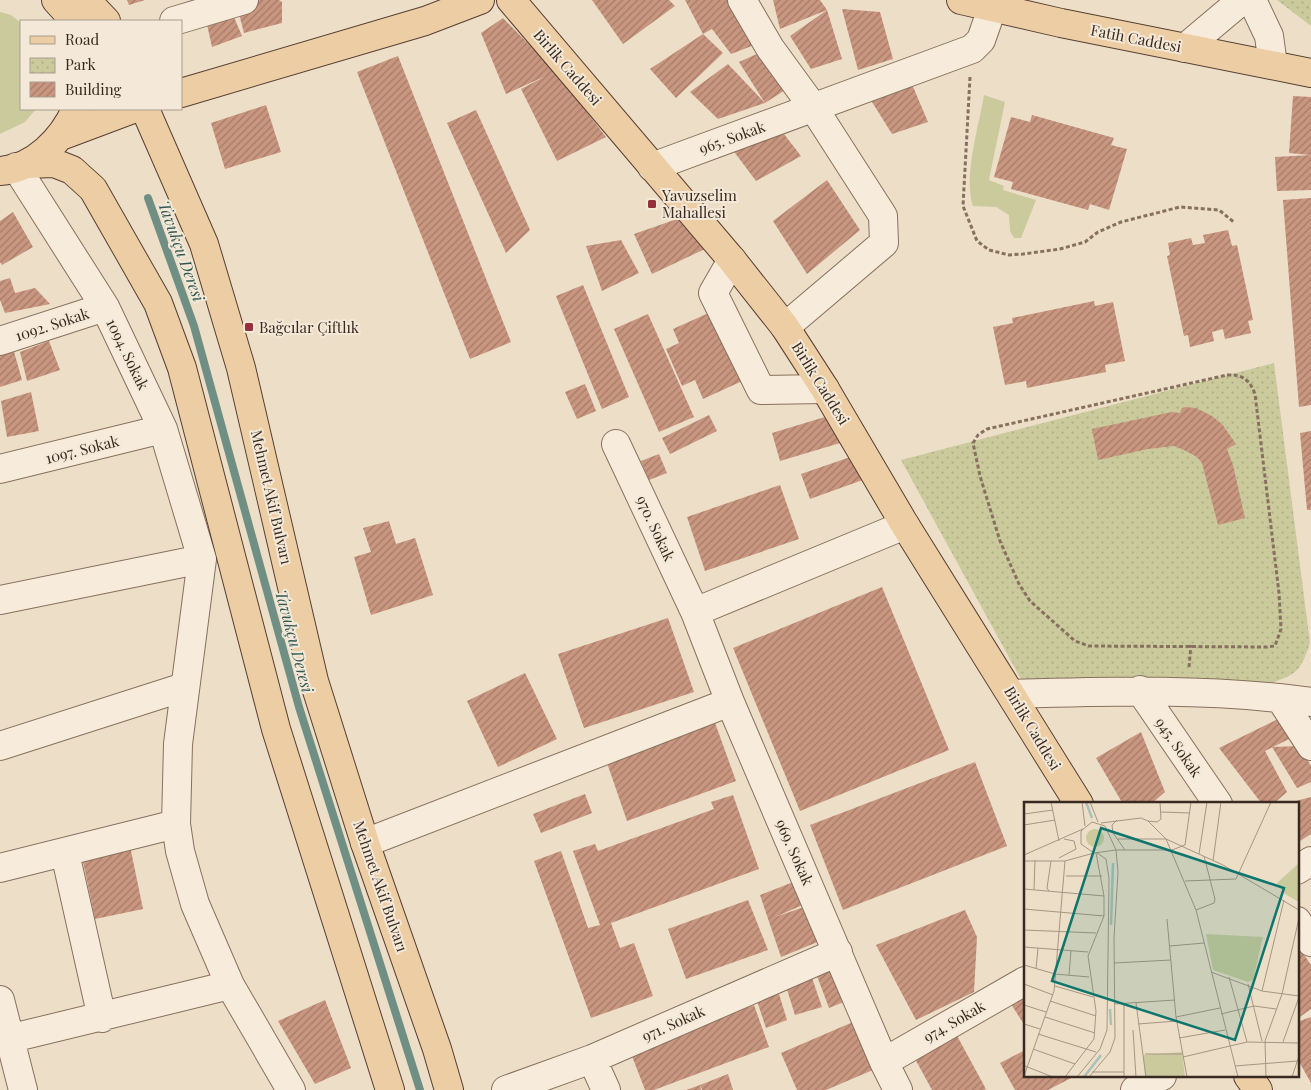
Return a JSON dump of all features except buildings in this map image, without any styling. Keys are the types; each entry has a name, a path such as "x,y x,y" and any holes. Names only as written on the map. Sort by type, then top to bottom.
{"main road":[{"path":"188,89 432,10 480,0"},
{"name":"Birlik Caddesi","path":"511,0 732,260 786,327 905,524 1078,802"},
{"name":"Fatih Caddesi","path":"961,0 994,3 1061,23 1311,72"},
{"path":"70,10 103,20"},
{"path":"9,170 45,152 61,136 75,110"},
{"path":"61,136 130,110"},
{"name":"Mehmet Akif Bulvarı","path":"144,110 204,244 241,368 314,681 365,843 437,1049 449,1090"},
{"path":"9,170 54,163 72,170 94,188 158,304 184,377 276,729 390,1090"},
{"path":"1249,1078 1258,1090"}],"street":[{"path":"177,20 244,0"},
{"path":"742,0 770,48 813,107 883,216 884,243 786,327"},
{"path":"1185,48 1242,0"},
{"path":"1252,0 1269,36 1273,65"},
{"path":"972,49 981,40 994,3"},
{"name":"965. Sokak","path":"652,166 972,49"},
{"name":"1094. Sokak","path":"9,170 105,307 163,429 202,559"},
{"path":"732,260 714,293 761,390 825,389"},
{"name":"1092. Sokak","path":"0,341 105,307"},
{"name":"1097. Sokak","path":"0,469 163,429"},
{"name":"970. Sokak","path":"616,444 695,612"},
{"path":"695,612 905,524"},
{"path":"0,600 202,559 178,744 176,824 180,852 195,904 230,985 291,1090"},
{"name":"969. Sokak","path":"695,612 730,702 838,952 890,1081"},
{"path":"0,746 184,688"},
{"path":"1012,694 1140,690 1280,698 1311,702"},
{"name":"945. Sokak","path":"1140,690 1217,802"},
{"path":"1280,698 1311,746"},
{"path":"365,843 730,702"},
{"path":"0,868 176,824"},
{"path":"65,853 102,1018"},
{"path":"1298,869 1311,861"},
{"path":"1298,922 1311,942"},
{"name":"971. Sokak","path":"513,1089 592,1059 838,952"},
{"name":"974. Sokak","path":"890,1081 1024,981"},
{"path":"4,1041 230,985"},
{"path":"0,1000 4,1041 23,1090"},
{"path":"592,1059 606,1090"},
{"path":"1135,1090 1158,1078"}],"path":[{"path":"972,49 963,206 977,241 989,250 1009,254 1023,254 1060,249 1085,242 1098,232 1121,222 1180,207 1219,210 1235,223"},
{"path":"1227,375 1238,375 1248,380 1255,394 1279,594 1281,629 1278,642 1275,646 1268,647 1089,646 1081,644 1068,635 1030,601 1019,584 1000,541 980,476 973,443 982,431 994,427 1227,375"}],"green space":[{"path":"1277,0 1311,0 1311,26"},
{"path":"0,12 11,15 20,22 20,110 35,110 25,122 0,134"},
{"path":"984,95 1005,102 989,180 1004,186 1003,190 1036,200 1021,238 1014,238 1010,231 1009,215 996,207 973,206 970,194 971,166"},
{"path":"1274,363 1310,643 1302,664 1289,676 1274,682 1022,681 901,460"}],"waterway":[{"name":"Tavukçu Deresi","path":"148,198 194,326 299,707 420,1090"}],"place":[{"name":"Yavuzselim Mahallesi","path":"652,204"},
{"name":"Bağcılar Çiftlık","path":"249,327"}]}
